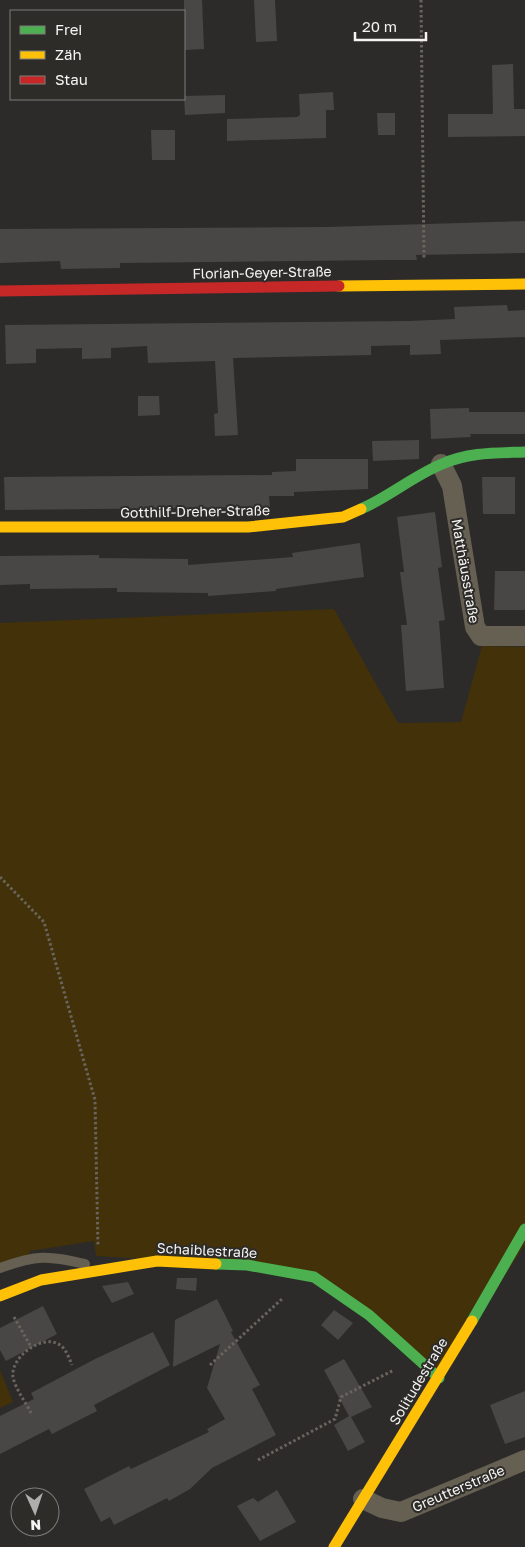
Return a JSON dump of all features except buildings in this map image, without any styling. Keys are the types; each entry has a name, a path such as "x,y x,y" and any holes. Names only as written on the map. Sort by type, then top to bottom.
{"street":[{"name":"Florian-Geyer-Straße","path":"0,291 525,284"},
{"name":"Gotthilf-Dreher-Straße","path":"0,527 248,527 343,517 376,503 441,464 477,453 525,452"},
{"name":"Matthäusstraße","path":"441,464 452,486 475,628 481,636 525,636"},
{"name":"Solitudestraße","path":"334,1547 439,1378 525,1229"},
{"name":"Schaiblestraße","path":"0,1296 41,1280 157,1261 247,1265 293,1273 314,1277 369,1315 439,1378"},
{"name":"Greutterstraße","path":"363,1499 382,1508 401,1512 525,1460"}],"lane":[{"path":"0,1268 29,1257 56,1257 108,1269"}],"path":[{"path":"421,0 424,264"},
{"path":"0,877 44,922 95,1100 98,1244 108,1269"},
{"path":"210,1365 292,1290 293,1273"},
{"path":"16,1320 31,1347"},
{"path":"31,1413 14,1377 16,1361 31,1347 48,1342 59,1343 72,1365"},
{"path":"258,1460 334,1419 341,1397 416,1358"}],"shaded area":[{"path":"334,609 398,723 461,722 482,646 525,647 525,1244 439,1378 314,1277 247,1265 96,1256 94,1241 30,1251 29,1257 0,1268 0,623"},
{"path":"0,1370 13,1402 0,1408"}],"traffic: fast":[{"path":"361,509 421,474 452,460 483,454 525,452"},
{"path":"472,1321 525,1229"},
{"path":"216,1264 247,1265 314,1277 369,1315 439,1378"}],"traffic: slow":[{"path":"339,286 525,284"},
{"path":"0,527 248,527 343,517 361,509"},
{"path":"0,1296 41,1280 157,1261 216,1264"},
{"path":"334,1547 472,1321"}],"traffic: jam":[{"path":"0,291 339,286"}]}
